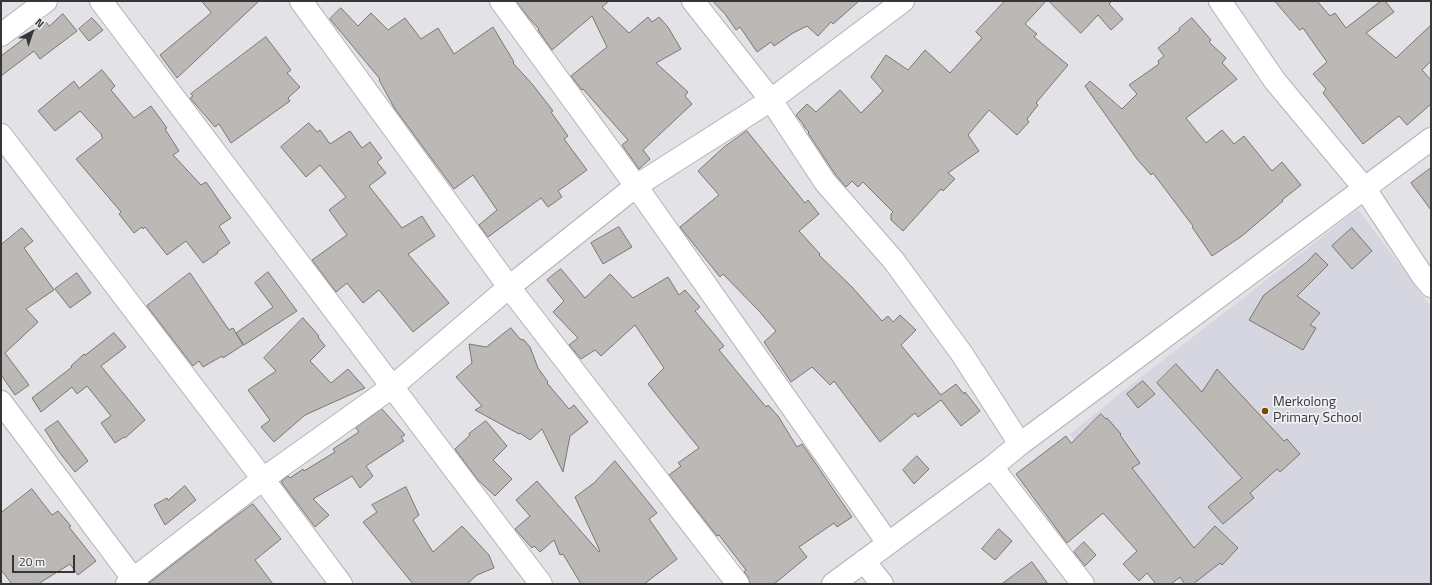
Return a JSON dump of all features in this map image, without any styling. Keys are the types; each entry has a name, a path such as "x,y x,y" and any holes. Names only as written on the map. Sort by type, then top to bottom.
{"street":[{"path":"1,35 46,1"},
{"path":"101,1 541,584"},
{"path":"301,1 509,287 738,584"},
{"path":"501,1 636,186 888,543"},
{"path":"693,1 770,100 825,182 894,261 958,348 1020,444"},
{"path":"1220,1 1275,81 1365,188 1422,275 1431,286"},
{"path":"1,402 133,582 263,479 392,387 509,287 636,186 770,100 890,5"},
{"path":"1,135 263,479 341,584"},
{"path":"833,584 1431,139"},
{"path":"992,466 1083,584"},
{"path":"864,561 882,584"}],"shaded area":[{"name":"Merkolong Primary School","path":"1358,209 1431,307 1431,584 1181,584 1070,434 1128,387"}],"building":[{"path":"202,1 259,1 177,78 160,55 211,13"},
{"path":"516,1 609,1 602,7 629,33 648,17 652,22 659,17 668,27 681,49 656,63 688,92 685,96 692,104 643,150 650,159 639,169 622,145 628,140 571,76 607,47 592,16 552,50 538,30 539,29"},
{"path":"713,1 859,1 833,24 831,22 818,36 807,26 793,33 774,46 771,42 757,52 740,27 736,30 725,14"},
{"path":"1005,1 1046,1 1025,24 1037,34 1034,37 1068,65 1036,103 1038,105 1027,119 1029,122 1017,135 989,110 968,135 979,151 948,173 955,179 943,191 941,189 903,231 891,220 891,214 893,212 863,182 858,187 852,181 846,187 835,174 808,133 809,132 796,115 807,104 816,112 840,90 861,113 883,91 871,77 886,55 908,70 925,50 950,73 982,38 976,32"},
{"path":"1049,1 1112,1 1109,4 1123,19 1111,30 1098,15 1081,33"},
{"path":"1275,1 1317,1 1330,16 1335,13 1346,28 1381,1 1385,1 1394,12 1366,33 1396,58 1431,25 1431,61 1422,70 1431,80 1431,104 1407,125 1399,116 1363,144 1323,93 1326,89 1313,74 1327,62 1303,28 1300,30"},
{"path":"341,8 358,26 371,13 388,30 405,18 421,39 438,28 454,54 493,27 514,62 513,63 533,85 553,111 551,112 568,136 564,139 587,170 558,191 562,197 548,207 541,198 488,237 479,225 497,210 473,175 454,189 395,109 379,80 380,79 330,19"},
{"path":"63,14 77,31 40,59 34,51 1,76 1,56 46,22 49,26"},
{"path":"92,18 103,30 89,41 79,29"},
{"path":"1192,18 1211,40 1209,42 1226,58 1222,63 1237,79 1186,118 1206,143 1222,130 1234,144 1244,136 1272,171 1282,162 1301,185 1242,236 1212,256 1192,227 1193,226 1153,173 1151,175 1137,159 1085,86 1090,81 1122,109 1137,94 1129,85 1159,64 1158,61 1164,56 1158,48"},
{"path":"266,37 291,70 287,73 300,87 288,98 290,101 231,143 219,124 215,127 190,98 193,96 191,94"},
{"path":"102,70 115,86 111,90 134,118 151,106 167,128 165,129 179,151 173,155 201,185 206,182 231,218 219,226 230,243 203,263 186,241 167,255 145,227 143,229 142,227 134,233 119,214 121,212 76,159 103,138 80,111 55,131 38,111 74,81 79,88"},
{"path":"309,123 317,132 320,130 330,144 350,131 362,148 370,142 382,158 377,162 386,173 369,186 402,228 422,216 435,236 408,254 449,303 413,332 379,290 363,303 347,283 336,292 312,260 347,235 329,210 346,197 320,165 306,177 281,147"},
{"path":"747,131 805,203 808,200 819,214 799,231 820,254 819,255 852,287 882,321 888,316 893,322 900,315 916,330 901,345 941,395 956,384 964,394 965,392 980,411 961,426 941,400 918,417 915,413 880,442 834,381 830,385 812,367 791,382 764,342 776,331 723,274 720,277 680,227 719,195 698,171 724,147"},
{"path":"1431,168 1431,210 1411,183"},
{"path":"619,227 632,247 603,264 591,243"},
{"path":"22,228 33,241 24,248 54,290 26,309 38,322 5,353 29,385 15,395 1,375 1,245"},
{"path":"1352,228 1372,251 1352,269 1332,246"},
{"path":"1316,253 1328,265 1297,296 1320,313 1310,325 1316,328 1303,350 1249,320 1264,295 1307,262"},
{"path":"561,269 585,298 610,274 633,298 668,277 679,295 685,290 700,307 695,311 724,346 719,350 766,407 768,405 778,416 797,447 802,444 852,517 837,527 834,523 799,547 807,557 774,584 750,584 748,577 744,572 746,570 669,475 681,466 678,463 699,448 648,384 664,368 635,325 601,356 595,350 581,359 569,345 578,338 553,312 564,301 547,280"},
{"path":"268,272 297,311 244,345 236,333 273,307 255,283"},
{"path":"77,273 91,293 70,308 55,289"},
{"path":"190,273 229,330 233,328 243,345 223,358 222,356 203,367 199,361 193,366 147,306"},
{"path":"303,318 319,336 318,337 325,346 310,361 331,383 348,369 365,388 305,415 274,442 261,427 270,420 248,390 276,371 264,358"},
{"path":"511,328 520,339 524,340 530,347 538,368 548,382 547,383 569,409 574,405 588,422 570,436 563,472 542,429 530,440 520,433 519,434 475,410 482,406 456,377 472,363 469,344 486,347"},
{"path":"114,333 126,347 101,366 145,420 125,438 124,437 115,443 101,423 111,416 87,386 77,394 72,387 41,412 32,398 72,367 71,366 84,354 85,355"},
{"path":"1176,364 1202,392 1217,369 1284,441 1287,439 1300,454 1280,472 1277,469 1250,493 1254,498 1223,524 1208,507 1242,478 1157,383"},
{"path":"1143,381 1155,394 1138,408 1127,394"},
{"path":"382,409 405,435 401,437 404,441 366,466 373,476 360,488 352,476 313,499 329,515 315,527 281,482 288,476 290,478 303,469 304,471 335,452 333,449 359,432 356,428"},
{"path":"1101,414 1106,419 1107,418 1121,434 1120,435 1140,463 1132,468 1194,548 1215,526 1238,548 1222,565 1220,563 1193,584 1185,584 1180,577 1171,584 1156,584 1147,573 1139,581 1123,564 1137,551 1103,513 1067,543 1016,474 1066,436 1071,443"},
{"path":"58,421 88,461 75,472 59,452 45,430"},
{"path":"486,421 507,446 493,460 512,479 495,496 477,479 455,449 470,435 469,434"},
{"path":"917,456 929,469 914,484 903,470"},
{"path":"615,461 657,513 649,519 677,559 644,584 581,584 563,554 560,555 554,540 540,552 534,546 532,548 515,529 530,516 516,500 537,481 599,552 600,551 575,497 594,483"},
{"path":"185,486 196,500 165,525 154,505 167,498 168,500"},
{"path":"406,487 419,515 413,520 433,552 462,526 489,555 494,568 477,575 467,584 413,584 363,522 377,512 372,505"},
{"path":"32,489 52,515 58,511 71,526 69,527 96,561 78,575 70,564 38,584 12,584 1,570 1,513"},
{"path":"253,504 281,539 255,560 273,584 149,584 224,525"},
{"path":"999,529 1012,541 995,560 982,549"},
{"path":"1084,542 1096,555 1085,566 1074,552"},
{"path":"1032,562 1048,584 1002,584"}],"place":[{"name":"Merkolong Primary School","path":"1265,411"}]}
